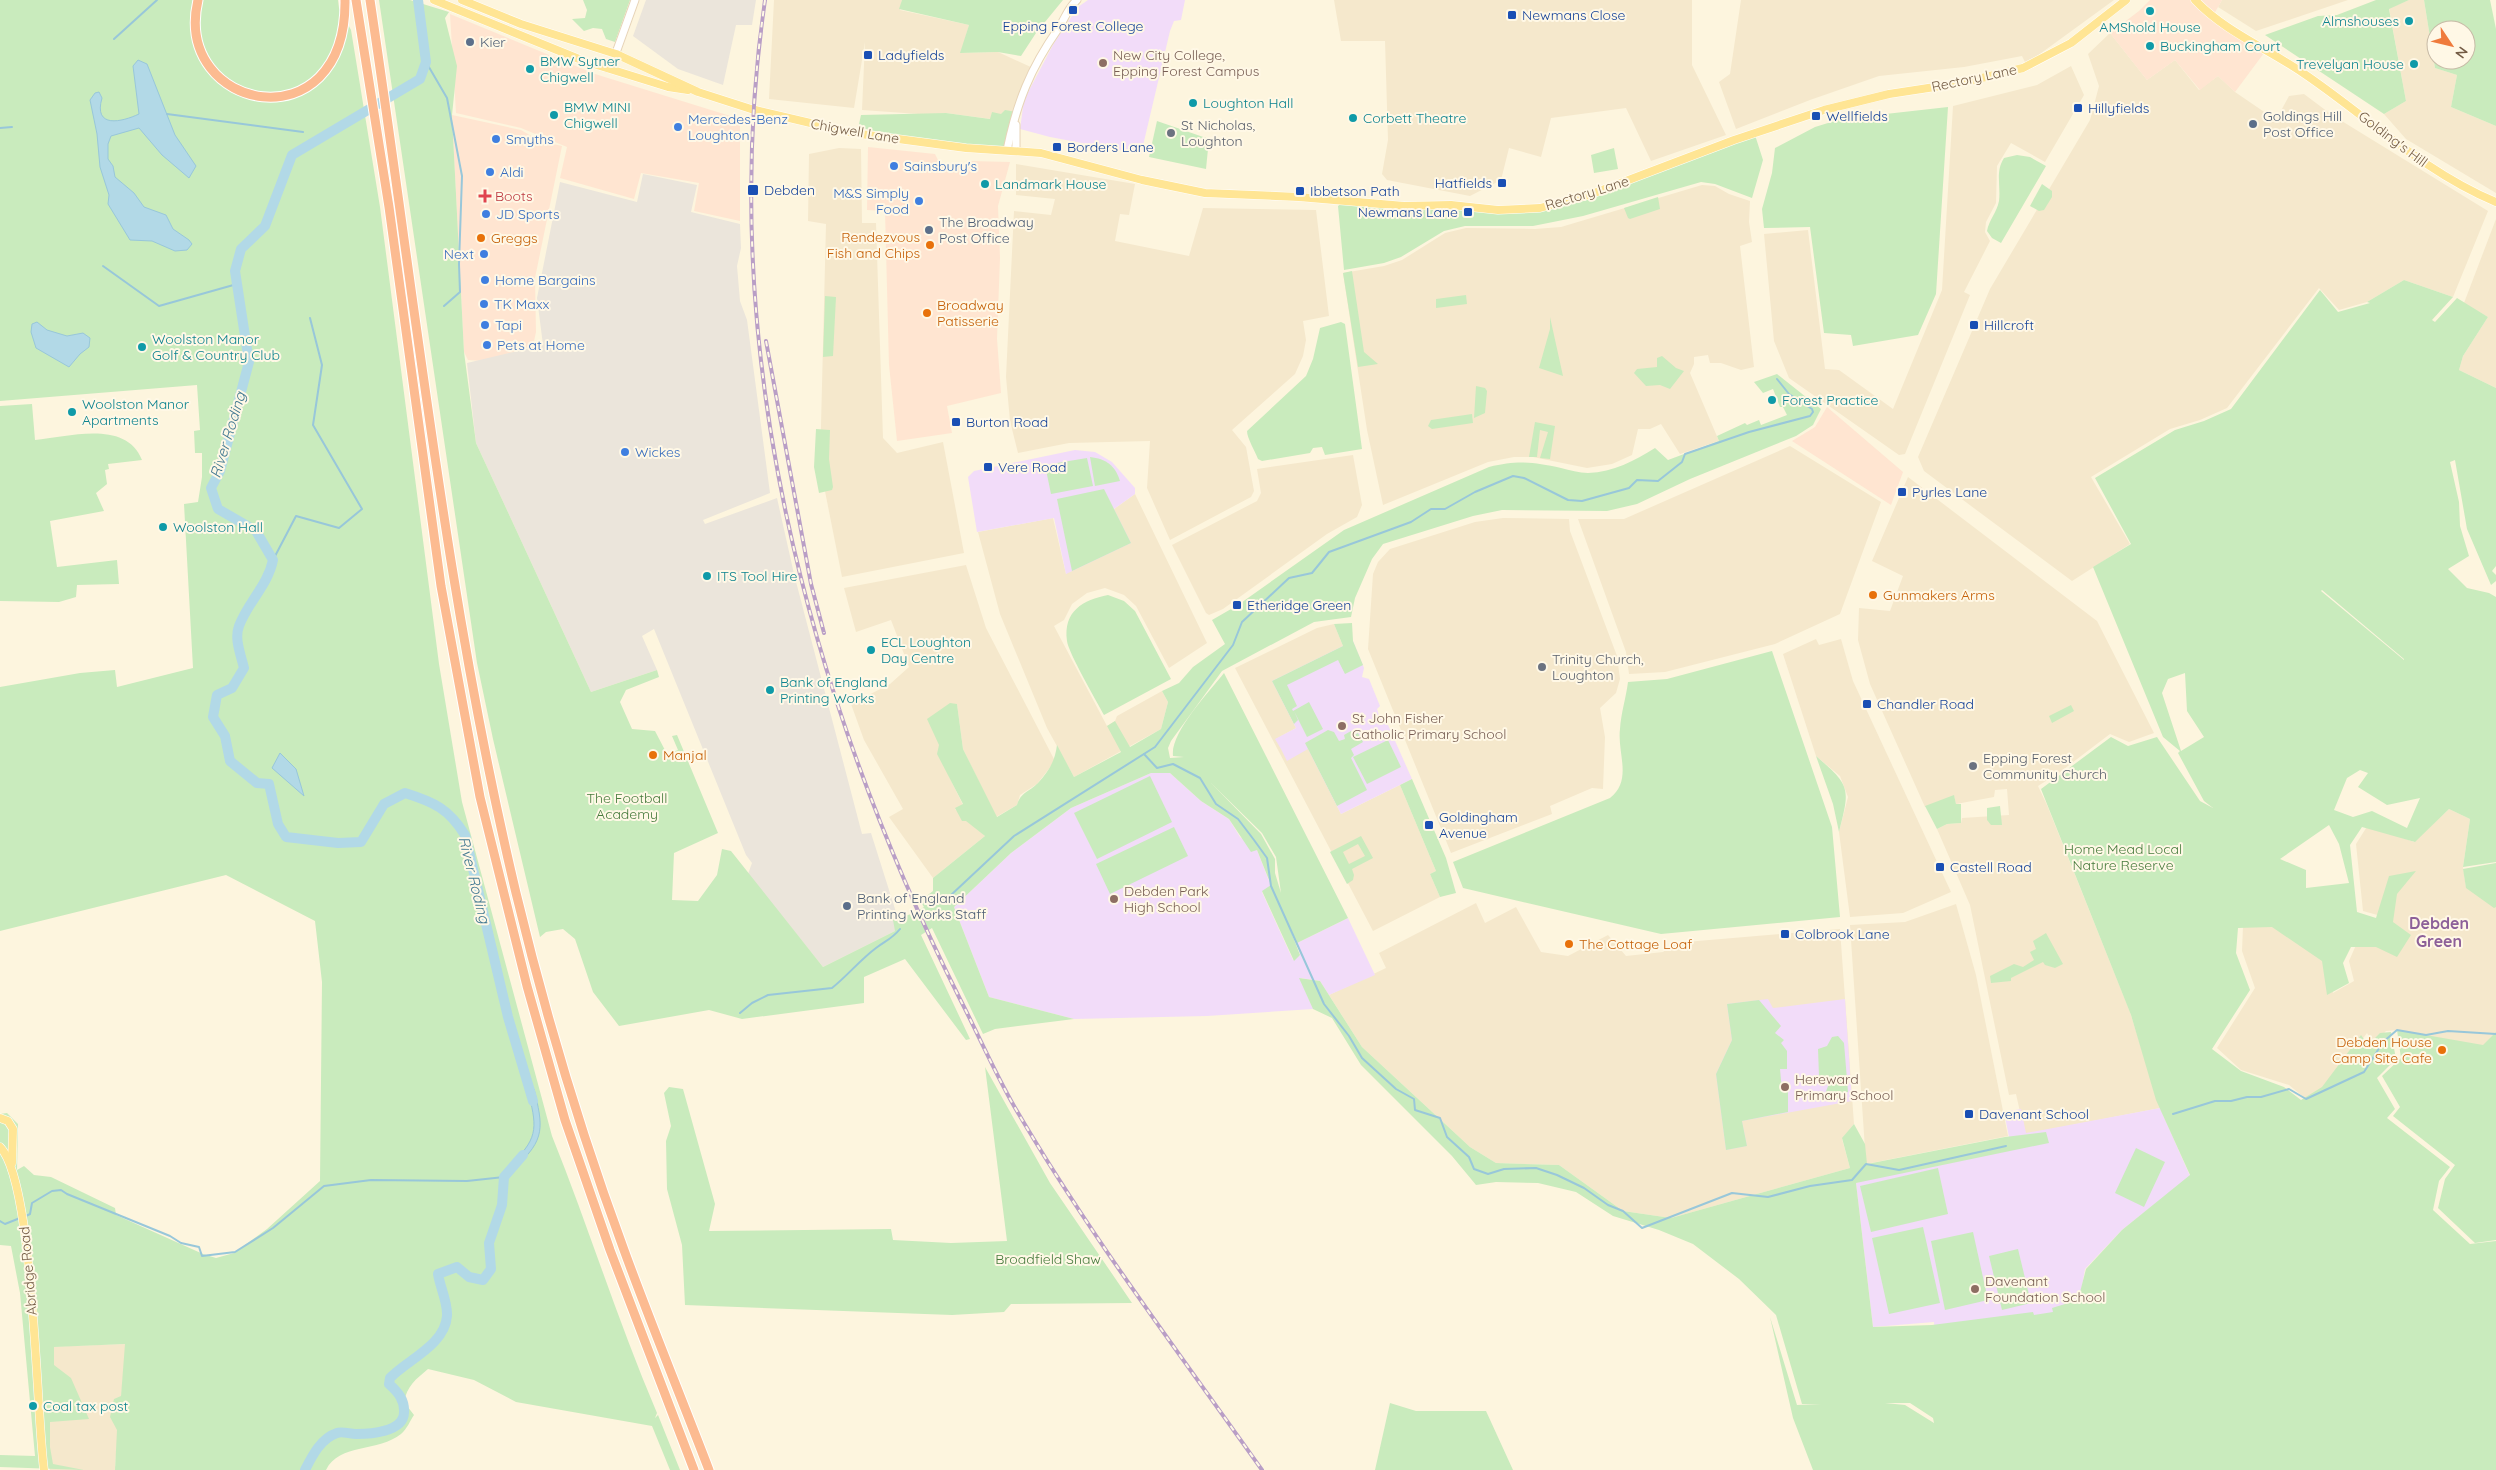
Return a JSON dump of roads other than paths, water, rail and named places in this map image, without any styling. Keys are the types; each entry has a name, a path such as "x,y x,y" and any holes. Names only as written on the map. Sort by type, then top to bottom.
{"highway":[{"path":"198,0 195,17 196,35 209,66 223,81 237,90 267,97 297,92 314,83 329,69 342,42 346,10 345,0"},
{"path":"356,0 389,207 441,586 480,797 527,986 565,1120 610,1250 694,1470"},
{"path":"370,1 454,585 492,789 515,888 577,1109 623,1247 709,1470"}],"main road":[{"name":"Chigwell Lane","path":"434,0 584,61 612,61 632,75 668,87 698,92"},
{"name":"Chigwell Lane","path":"462,0 612,61 751,109 853,133 966,148 1016,150"},
{"name":"Rectory Lane","path":"1016,150 1058,157 1142,180 1205,193 1299,197 1404,206 1451,205 1498,210 1540,208 1589,195 1756,132 1824,110 1880,96 1961,83 2023,68 2071,43 2126,0"},
{"name":"Golding's Hill","path":"2195,0 2215,17 2332,93 2436,172 2472,192 2496,202"},
{"path":"0,1146 7,1142 12,1134 12,1125 2,1117"},
{"name":"Abridge Road","path":"12,1134 12,1169 22,1212 44,1470"},
{"name":"Abridge Road","path":"0,1146 12,1169"}],"street":[{"path":"612,61 635,0"},
{"path":"1007,150 1029,75 1058,30 1069,7 1076,0"},
{"path":"1016,117 1016,150"}],"water":[{"path":"138,60 147,64 175,135 196,166 189,178 162,155 139,128 111,136 108,144 108,159 113,166 115,177 134,193 144,207 166,215 173,229 189,240 192,244 187,250 175,251 152,241 130,240 108,204 109,195 100,167 97,134 90,100 95,93 99,92 102,98 100,108 102,115 105,119 111,121 139,114 133,66"},
{"path":"37,322 47,330 67,336 83,333 90,338 89,347 69,367 36,348 31,332 32,324"},
{"path":"280,753 296,769 304,796 272,768"},
{"path":"534,1089 539,1113 540,1132 532,1149 515,1167 513,1162 528,1145 534,1130 533,1112 528,1091"}],"waterway":[{"path":"114,39 157,0"},
{"name":"River Roding","path":"418,0 426,62 420,79 292,155 265,226 241,249 235,271 249,362 220,471 211,488 218,509 256,531 273,560 267,577 239,626 237,636 238,647 244,668 232,688 217,695 213,717 225,736 230,761 257,783 269,784 278,824 286,837 338,843 361,842 384,804 405,793 433,803 447,813 459,826 465,835 508,1017 533,1101"},
{"name":"River Roding","path":"418,4 420,0"},
{"path":"426,62 447,98 462,176 460,292 444,306"},
{"path":"167,114 303,132"},
{"path":"0,128 12,127"},
{"path":"103,266 159,306 237,284"},
{"path":"273,560 296,516 339,528 362,509 313,425 322,365 310,318"},
{"path":"951,895 1014,836 1155,747 1233,645 1242,622 1289,578 1312,573 1329,552 1411,522 1431,509 1445,509 1475,492 1513,476 1524,478 1568,500 1582,501 1629,488 1637,480 1658,481 1682,462 1685,454 1749,432 1810,416 1813,412 1812,409 1789,394 1777,379"},
{"path":"1144,754 1157,768 1173,764 1200,778 1216,804 1238,819 1267,858 1271,886 1324,1004 1349,1036 1362,1058 1396,1089 1414,1099 1415,1110 1440,1118 1447,1137 1469,1157 1474,1169 1488,1174 1504,1169 1536,1168 1557,1175 1584,1188 1608,1205 1623,1211 1642,1228 1732,1193 1768,1197 1810,1186 1852,1180 1866,1164 1899,1170 2006,1146"},
{"path":"740,1013 752,1003 768,995 832,988 870,953 900,929"},
{"path":"2173,1114 2215,1101 2261,1097 2289,1089 2306,1099 2364,1072 2383,1042 2397,1030 2426,1035 2448,1031 2496,1034"},
{"name":"River Roding","path":"305,1470 318,1448 331,1435 339,1432 362,1434 385,1431 398,1424 402,1419 404,1413 402,1400 389,1384 390,1378 433,1344 445,1326 447,1311 438,1274 457,1267 469,1277 483,1280 491,1269 489,1243 502,1205 504,1177 523,1155"},
{"path":"24,1217 30,1214 32,1203 52,1191 61,1190 170,1236 181,1243 199,1247 202,1256 235,1252 273,1228 324,1186 371,1180 467,1181 504,1177"},
{"path":"0,1221 5,1224 20,1218"}],"railway":[{"path":"765,0 753,129 753,258 764,386 786,513 817,639 858,762 905,882 960,999 1014,1106 1072,1200 1262,1470"},
{"path":"766,341 811,584 824,633"}],"place":[{"name":"Epping Forest College","path":"1073,10"},
{"name":"AMShold House","path":"2150,11"},
{"name":"Newmans Close","path":"1512,15"},
{"name":"Almshouses","path":"2409,21"},
{"name":"Kier","path":"470,42"},
{"name":"Buckingham Court","path":"2150,46"},
{"name":"Ladyfields","path":"868,55"},
{"name":"New City College, Epping Forest Campus","path":"1103,63"},
{"name":"Trevelyan House","path":"2414,64"},
{"name":"BMW Sytner Chigwell","path":"530,69"},
{"name":"Loughton Hall","path":"1193,103"},
{"name":"Hillyfields","path":"2078,108"},
{"name":"BMW MINI Chigwell","path":"554,115"},
{"name":"Wellfields","path":"1816,116"},
{"name":"Corbett Theatre","path":"1353,118"},
{"name":"Goldings Hill Post Office","path":"2253,124"},
{"name":"Mercedes-Benz Loughton","path":"678,127"},
{"name":"St Nicholas, Loughton","path":"1171,133"},
{"name":"Smyths","path":"496,139"},
{"name":"Borders Lane","path":"1057,147"},
{"name":"Sainsbury's","path":"894,166"},
{"name":"Aldi","path":"490,172"},
{"name":"Hatfields","path":"1502,183"},
{"name":"Landmark House","path":"985,184"},
{"name":"Debden","path":"753,190"},
{"name":"Ibbetson Path","path":"1300,191"},
{"name":"Boots","path":"485,196"},
{"name":"M&S Simply Food","path":"919,201"},
{"name":"Newmans Lane","path":"1468,212"},
{"name":"JD Sports","path":"486,214"},
{"name":"The Broadway Post Office","path":"929,230"},
{"name":"Greggs","path":"481,238"},
{"name":"Rendezvous Fish and Chips","path":"930,245"},
{"name":"Next","path":"484,254"},
{"name":"Home Bargains","path":"485,280"},
{"name":"TK Maxx","path":"484,304"},
{"name":"Broadway Patisserie","path":"927,313"},
{"name":"Tapi","path":"485,325"},
{"name":"Hillcroft","path":"1974,325"},
{"name":"Pets at Home","path":"487,345"},
{"name":"Woolston Manor Golf & Country Club","path":"142,347"},
{"name":"Forest Practice","path":"1772,400"},
{"name":"Woolston Manor Apartments","path":"72,412"},
{"name":"Burton Road","path":"956,422"},
{"name":"Wickes","path":"625,452"},
{"name":"Vere Road","path":"988,467"},
{"name":"Pyrles Lane","path":"1902,492"},
{"name":"Woolston Hall","path":"163,527"},
{"name":"ITS Tool Hire","path":"707,576"},
{"name":"Gunmakers Arms","path":"1873,595"},
{"name":"Etheridge Green","path":"1237,605"},
{"name":"ECL Loughton Day Centre","path":"871,650"},
{"name":"Trinity Church, Loughton","path":"1542,667"},
{"name":"Bank of England Printing Works","path":"770,690"},
{"name":"Chandler Road","path":"1867,704"},
{"name":"St John Fisher Catholic Primary School","path":"1342,726"},
{"name":"Manjal","path":"653,755"},
{"name":"Epping Forest Community Church","path":"1973,766"},
{"name":"Goldingham Avenue","path":"1429,825"},
{"name":"Castell Road","path":"1940,867"},
{"name":"Debden Park High School","path":"1114,899"},
{"name":"Bank of England Printing Works Staff","path":"847,906"},
{"name":"Colbrook Lane","path":"1785,934"},
{"name":"The Cottage Loaf","path":"1569,944"},
{"name":"Debden House Camp Site Cafe","path":"2442,1050"},
{"name":"Hereward Primary School","path":"1785,1087"},
{"name":"Davenant School","path":"1969,1114"},
{"name":"Davenant Foundation School","path":"1975,1289"},
{"name":"Coal tax post","path":"33,1406"}],"district":[{"name":"Debden Green","path":"2439,932"}],"park label":[{"name":"The Football Academy","path":"627,806"},
{"name":"Home Mead Local Nature Reserve","path":"2123,858"},
{"name":"Broadfield Shaw","path":"1048,1259"}]}
